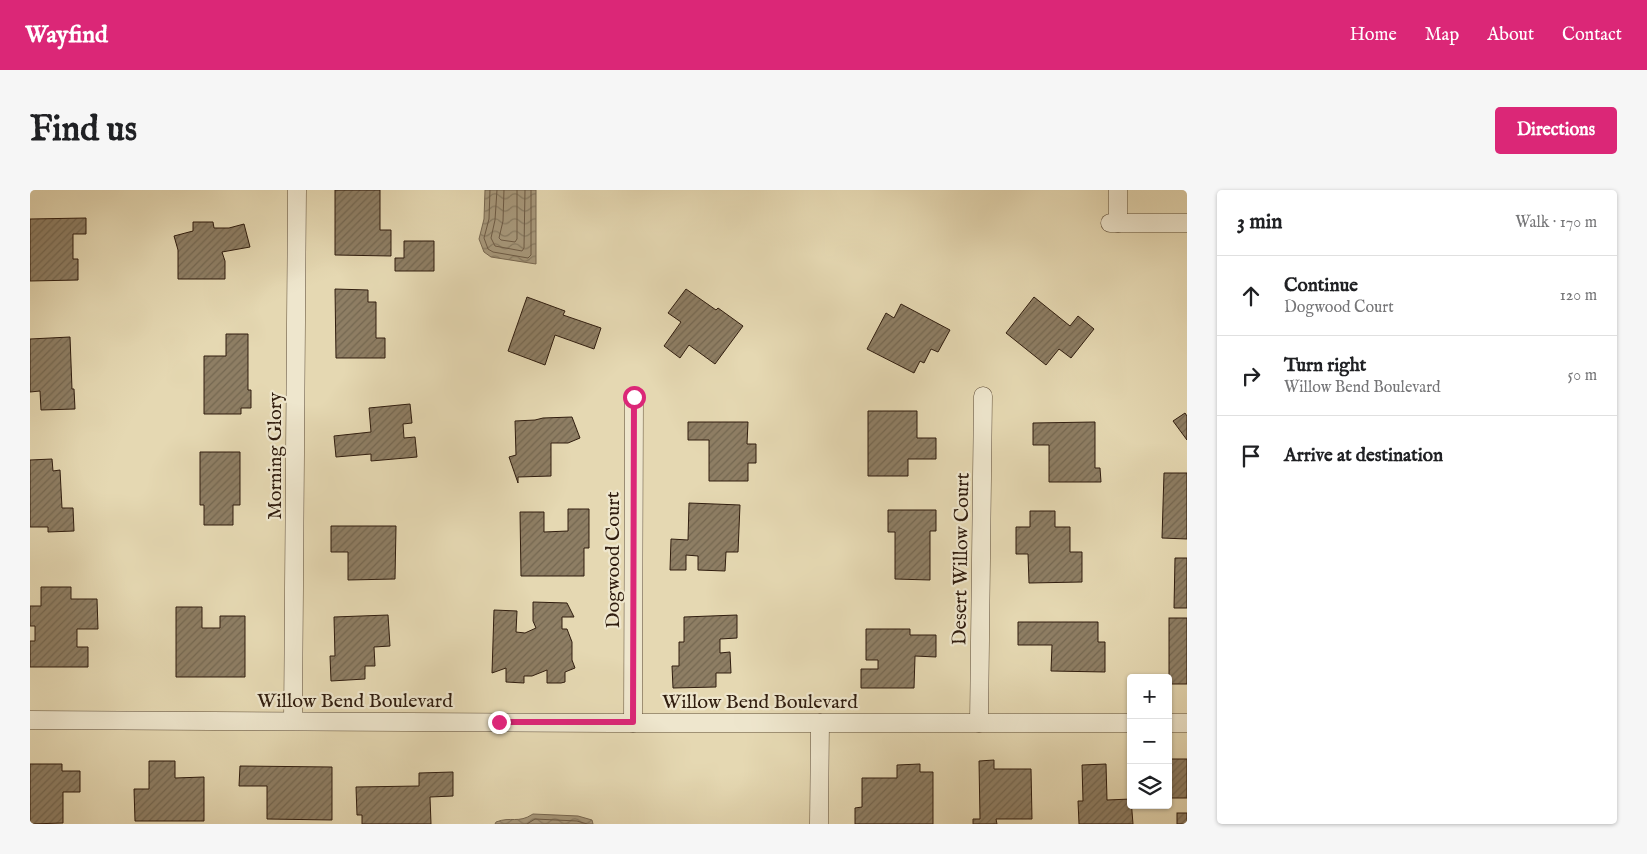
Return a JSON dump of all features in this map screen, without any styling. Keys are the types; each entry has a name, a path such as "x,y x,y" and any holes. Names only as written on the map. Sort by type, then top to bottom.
{"street":[{"name":"Morning Glory","path":"293,721 297,190"},
{"path":"1118,190 1114,224 1187,223"},
{"name":"Desert Willow Court","path":"979,722 983,396"},
{"name":"Dogwood Court","path":"633,722 634,397"},
{"name":"Willow Bend Boulevard","path":"30,720 1127,722"},
{"path":"819,824 820,722"},
{"path":"1172,723 1187,723"}],"water":[{"path":"485,190 536,190 536,264 491,257 484,252 479,239 484,219"},
{"path":"533,814 578,816 592,820 593,824 495,824 501,820 523,819"}],"building":[{"path":"335,190 380,190 380,230 391,230 391,256 335,255"},
{"path":"86,218 86,234 73,234 73,259 78,259 78,280 30,281 30,219"},
{"path":"193,222 213,222 214,228 229,228 244,224 250,247 222,252 225,261 225,279 178,279 178,250 174,236 193,231"},
{"path":"404,241 434,241 434,271 395,271 395,258 404,258"},
{"path":"335,289 368,290 368,302 376,302 376,338 385,338 385,358 336,358"},
{"path":"686,289 743,326 715,364 689,345 680,358 664,346 681,322 668,313"},
{"path":"527,297 565,311 563,315 601,328 594,349 555,335 545,365 508,351"},
{"path":"1034,297 1070,326 1078,316 1094,329 1071,358 1059,349 1046,365 1006,333"},
{"path":"901,304 950,330 938,352 931,349 924,363 920,361 914,373 867,349 886,313 894,318"},
{"path":"226,334 248,334 248,390 251,390 251,408 241,408 241,414 204,414 204,356 226,356"},
{"path":"70,337 72,389 74,389 75,409 41,410 40,391 30,392 30,339"},
{"path":"410,404 412,423 403,424 404,438 415,437 417,457 371,461 371,454 336,457 334,436 371,432 369,408"},
{"path":"868,411 917,411 917,438 936,438 936,459 908,459 908,476 868,476"},
{"path":"1185,413 1187,416 1187,440 1173,421"},
{"path":"572,417 580,438 568,443 551,443 551,476 518,477 518,483 509,457 516,455 515,421"},
{"path":"688,422 748,422 747,444 756,444 756,463 748,463 748,481 709,481 709,440 688,440"},
{"path":"1095,422 1095,468 1100,468 1101,482 1049,482 1049,445 1033,445 1033,423"},
{"path":"200,452 240,452 240,505 233,505 233,525 204,525 204,505 200,505"},
{"path":"52,459 53,471 60,470 62,508 73,508 74,531 48,532 48,527 30,527 30,460"},
{"path":"1164,473 1187,473 1187,539 1162,538"},
{"path":"689,503 740,505 738,552 726,552 725,571 698,570 698,556 686,555 686,570 670,570 671,539 688,540"},
{"path":"568,509 589,509 589,548 584,548 584,576 521,576 520,512 544,512 544,532 568,531"},
{"path":"888,510 936,510 936,531 930,531 930,580 895,579 895,532 888,532"},
{"path":"1030,511 1055,511 1055,527 1070,527 1070,552 1082,552 1082,582 1029,583 1028,554 1016,554 1016,527 1030,527"},
{"path":"331,526 396,526 395,579 348,580 348,552 331,552"},
{"path":"1175,558 1187,558 1187,608 1174,608"},
{"path":"41,587 71,587 71,599 97,599 98,629 77,629 77,647 88,647 88,667 30,667 30,641 35,641 35,626 30,626 30,606 41,606"},
{"path":"533,602 567,603 574,617 562,617 562,629 567,629 572,642 572,660 575,668 565,672 565,682 547,683 547,670 532,676 524,676 524,683 506,682 506,668 492,673 494,610 517,611 516,632 525,633 536,628 533,621"},
{"path":"176,607 202,607 202,628 220,628 220,616 245,616 245,677 176,677"},
{"path":"388,615 390,646 374,647 375,666 365,666 365,679 331,681 330,656 335,656 334,617"},
{"path":"737,615 737,638 720,639 720,653 730,652 731,673 716,673 716,687 673,688 672,666 679,666 679,642 684,642 684,617"},
{"path":"1169,618 1187,618 1187,684 1172,684 1172,674 1169,674"},
{"path":"1018,622 1098,622 1098,642 1105,642 1105,672 1051,671 1052,645 1018,645"},
{"path":"866,629 910,629 910,635 936,635 936,657 915,656 914,688 861,688 861,669 878,669 878,660 866,660"},
{"path":"1172,759 1187,759 1187,798 1172,798"},
{"path":"994,760 994,769 1031,769 1032,819 996,819 997,824 973,824 973,819 980,819 979,761"},
{"path":"149,761 175,761 175,778 204,777 204,821 135,821 134,789 149,789"},
{"path":"30,764 62,764 62,771 80,771 80,792 63,792 63,823 30,824"},
{"path":"920,764 920,772 933,772 933,824 855,824 855,808 862,807 862,778 897,778 897,765"},
{"path":"1106,764 1107,800 1127,799 1127,809 1132,809 1133,824 1079,824 1078,801 1083,801 1082,765"},
{"path":"240,766 332,767 332,820 267,819 267,786 239,786"},
{"path":"453,772 453,796 430,797 431,824 362,824 362,815 357,815 356,787 419,786 419,773"},
{"path":"1177,813 1187,813 1187,824 1177,824"}],"route":[{"path":"499,722 633,722 634,397"}]}
